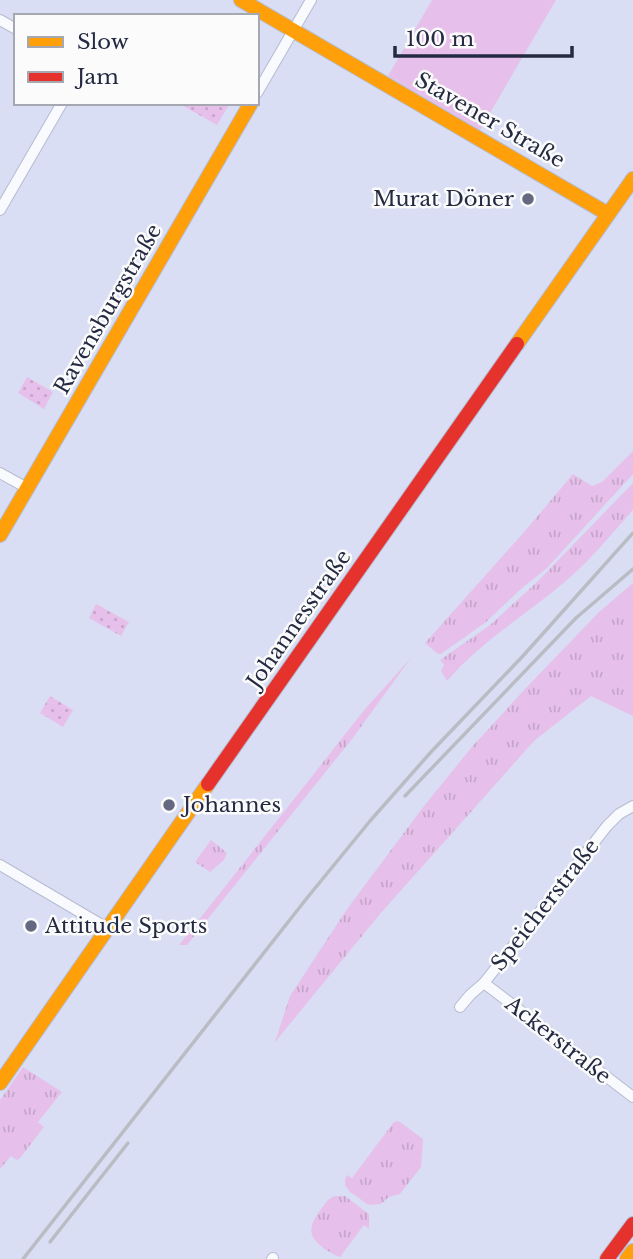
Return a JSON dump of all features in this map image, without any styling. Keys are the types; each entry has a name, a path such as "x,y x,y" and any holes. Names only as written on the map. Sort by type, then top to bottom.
{"main road":[{"name":"Stavener Straße","path":"240,0 608,214"},
{"name":"Ravensburgstraße","path":"0,535 250,105"},
{"name":"Johannesstraße","path":"0,1083 633,179"},
{"path":"607,1259 633,1224"},
{"path":"627,1259 633,1251"}],"street":[{"path":"259,90 311,0"},
{"path":"0,210 61,105"},
{"path":"0,473 27,488"},
{"name":"Speicherstraße","path":"460,1007 484,983 607,826 633,806"},
{"path":"0,865 107,928"},
{"name":"Ackerstraße","path":"484,983 633,1097"}],"green space":[{"path":"432,0 556,0 480,130 388,76"},
{"path":"182,105 229,105 217,125"},
{"path":"27,377 53,392 44,409 18,393"},
{"path":"633,451 633,474 547,568 486,622 441,654 425,643 573,474 592,486 602,482"},
{"path":"633,483 633,510 578,570 477,651 447,681 441,671 444,665 440,660 490,625 536,583"},
{"path":"633,583 633,716 591,696 534,741 380,914 275,1042 290,996 347,909 424,806 471,748 525,689 599,612"},
{"path":"96,604 129,622 121,636 89,618"},
{"path":"411,658 352,739 187,945 179,945 365,709"},
{"path":"50,696 73,710 63,727 40,713"},
{"path":"211,840 227,853 224,860 210,872 195,862"},
{"path":"23,1067 62,1092 38,1122 44,1127 20,1158 17,1160 11,1156 0,1169 0,1100"},
{"path":"397,1121 423,1139 421,1167 400,1194 389,1197 381,1204 367,1204 349,1191 345,1179 347,1175 352,1178"},
{"path":"335,1196 345,1196 369,1214 369,1229 364,1225 340,1257 320,1245 313,1237 311,1228 319,1212"}],"railway":[{"path":"23,1259 370,821 633,533"},
{"path":"405,796 576,618 633,569"},
{"path":"50,1242 128,1143"}],"traffic: slow":[{"path":"241,0 608,214"},
{"path":"0,535 250,105"},
{"path":"517,344 633,179"},
{"path":"0,1083 208,784"},
{"path":"627,1259 633,1251"}],"traffic: jam":[{"path":"208,784 517,344"},
{"path":"607,1259 633,1224"}],"place":[{"name":"Murat Döner","path":"528,199"},
{"name":"Johannes","path":"169,805"},
{"name":"Attitude Sports","path":"31,926"}]}
